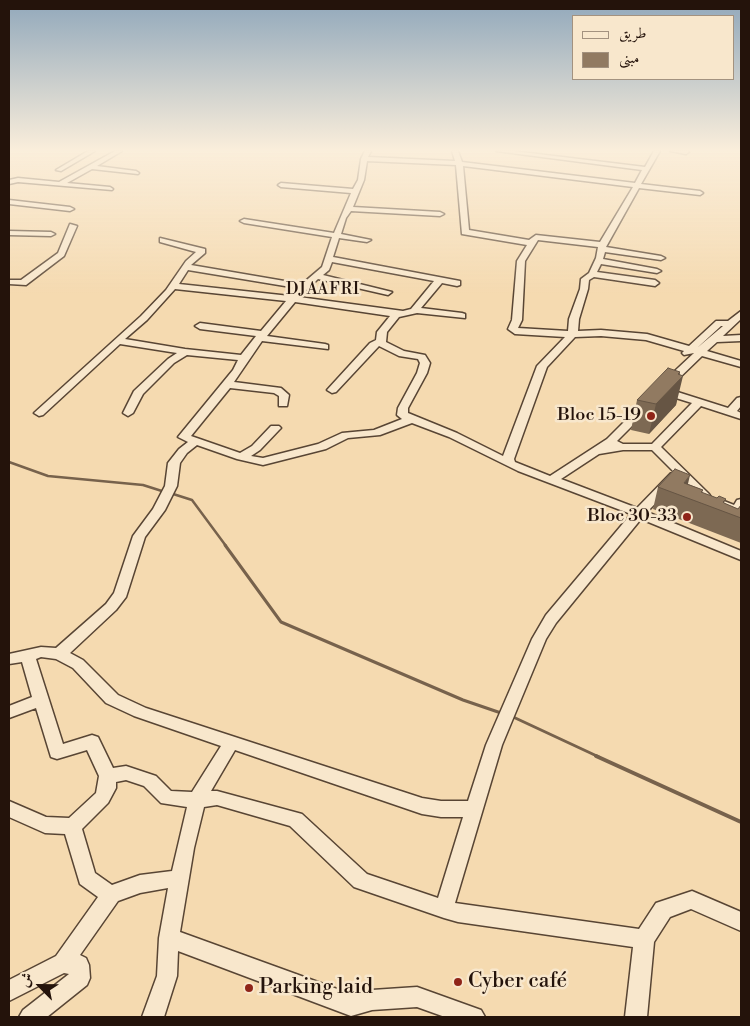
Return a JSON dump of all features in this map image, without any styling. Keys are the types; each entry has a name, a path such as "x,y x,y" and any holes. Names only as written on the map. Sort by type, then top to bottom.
{"street":[{"path":"352,199 348,215 337,235 326,268 304,287 244,358 238,371 184,437 241,457 264,462 322,447 346,435 376,433 411,418"},
{"path":"462,199 465,232 531,242"},
{"path":"510,464 508,459 542,366 572,334 585,280 592,274 602,247 630,199"},
{"path":"9,202 70,209"},
{"path":"348,215 440,214"},
{"path":"244,221 367,240"},
{"path":"9,282 23,283 61,254 73,226"},
{"path":"9,232 51,234"},
{"path":"661,258 536,237 531,242 521,264 522,274 518,294 517,320 513,329 522,332 601,333 647,337 741,359"},
{"path":"39,413 144,318 202,250 163,240"},
{"path":"330,259 457,284"},
{"path":"598,261 657,271"},
{"path":"186,267 304,287"},
{"path":"592,274 655,283"},
{"path":"316,276 388,292"},
{"path":"417,310 415,309 440,280"},
{"path":"172,286 294,299 396,314 417,310 462,316"},
{"path":"380,342 382,332 396,314"},
{"path":"548,478 611,441 658,387 724,323 741,314"},
{"path":"698,349 714,339 724,323"},
{"path":"200,326 325,347"},
{"path":"714,339 741,338"},
{"path":"117,341 186,352 244,358"},
{"path":"332,390 373,345 380,342"},
{"path":"380,342 383,346 402,354 422,357 424,360 422,373 402,413 453,435 510,464 639,512 741,556"},
{"path":"698,349 741,364"},
{"path":"128,413 138,393 171,361 186,352"},
{"path":"226,384 277,390 284,395 283,404"},
{"path":"658,387 741,416"},
{"path":"548,478 613,428 643,397"},
{"path":"730,413 741,400"},
{"path":"655,447 699,402"},
{"path":"241,457 256,448 275,428"},
{"path":"59,654 111,607 121,594 139,536 158,510 171,486 174,462 183,451 196,441"},
{"path":"611,441 613,445 623,447"},
{"path":"585,458 606,449 655,447 702,496 740,509"},
{"path":"444,909 494,745 538,639 551,619 639,512 680,471"},
{"path":"9,659 41,652 59,654 78,664 104,693 120,704 231,743 428,807 473,809"},
{"path":"9,809 45,825 72,826 84,818 102,798 107,788 108,776 92,742 57,752 27,655"},
{"path":"9,712 41,700"},
{"path":"153,1017 167,976 169,938 197,800 231,743"},
{"path":"108,776 126,773 150,781 168,798 197,800 217,798 296,820 361,881 444,909 458,913 644,939"},
{"path":"72,826 87,878 97,887 111,894"},
{"path":"9,991 63,963 111,894 140,884 180,878"},
{"path":"636,1017 644,939 662,910 692,900 741,922"},
{"path":"169,938 196,946 351,1005 372,1000 417,997 474,1017"},
{"path":"30,1017 80,978 79,965 63,963"}],"building":[{"path":"668,368 680,372 678,374 683,376 656,404 637,400"},
{"path":"675,469 690,475 684,483 703,490 701,492 726,499 724,503 738,509 741,505 741,518 658,487"}],"waterway":[{"path":"9,462 48,476 143,485 165,492"},
{"path":"170,493 192,500 226,546"},
{"path":"225,545 281,622 463,700 501,713"},
{"path":"511,716 599,757"},
{"path":"596,756 741,822"}],"place":[{"name":"Bloc 15-19","path":"651,416"},
{"name":"Bloc 30-33","path":"687,517"},
{"name":"Cyber café","path":"458,982"},
{"name":"Parking laid","path":"249,988"}],"district":[{"name":"DJAAFRI","path":"323,290"}]}
